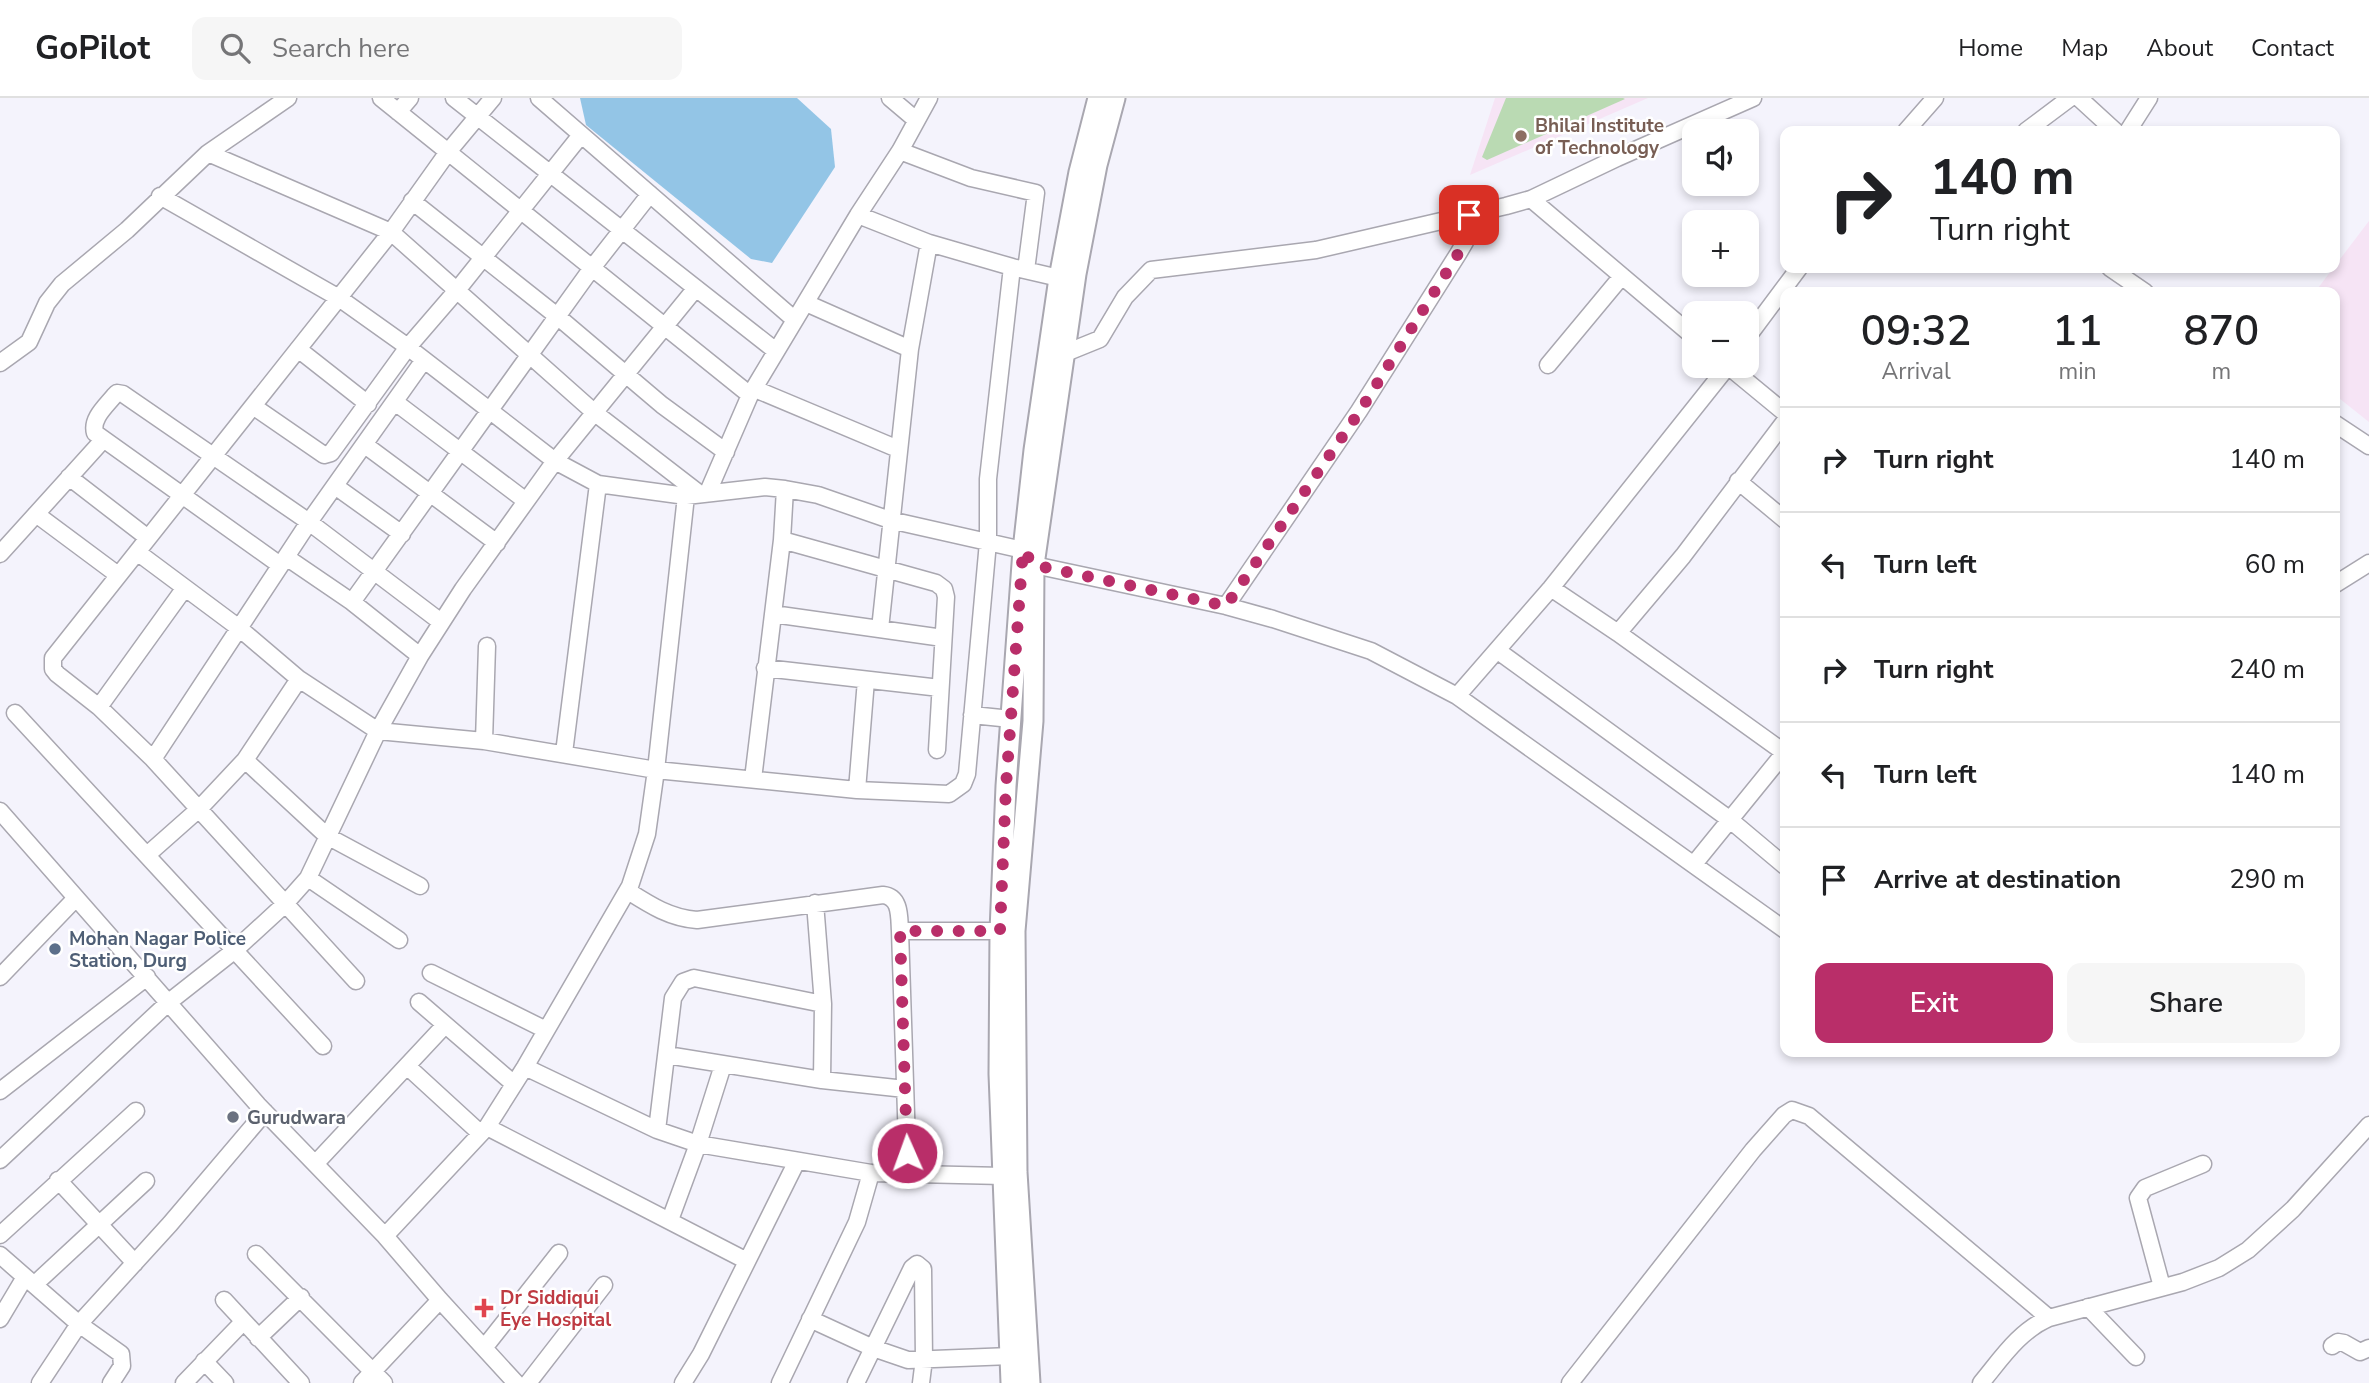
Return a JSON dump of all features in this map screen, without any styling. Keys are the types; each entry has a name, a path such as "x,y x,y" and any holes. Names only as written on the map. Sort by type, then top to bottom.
{"main road":[{"path":"1030,1383 1017,1172 1015,930 1033,721 1029,558 1034,450 1059,278 1079,172 1098,98"},
{"path":"1011,1383 999,1074 1000,931 989,717 1029,558 1076,274 1097,165 1115,98"}],"street":[{"path":"0,363 29,342 47,303 62,284 127,230 208,153 288,98"},
{"path":"381,98 664,327 752,392 898,449"},
{"path":"398,112 410,98"},
{"path":"454,98 776,351"},
{"path":"356,982 152,759 99,707 57,674 51,664 52,658 391,232 448,152 493,98"},
{"path":"539,98 795,320"},
{"path":"890,98 916,120"},
{"path":"386,1236 483,1130 525,1067 629,889 647,834 698,494 726,452 752,392 858,215 900,151 929,98"},
{"path":"1063,354 1105,334 1125,296 1151,270 1316,250 1531,199 1753,98"},
{"path":"1910,126 1935,98"},
{"path":"2032,126 2070,98"},
{"path":"2079,98 2110,126"},
{"path":"2131,126 2148,98"},
{"path":"253,406 324,455 328,455 408,347 581,135"},
{"path":"137,552 239,628 299,679 378,731 484,741 656,770 857,790 949,794 963,784 989,717 988,479 1019,269 1036,193 971,178 900,151"},
{"path":"208,153 391,232 595,413 698,494"},
{"path":"352,602 592,268 650,194"},
{"path":"160,196 339,298 408,347 555,461 598,484 698,494 765,487 818,495 890,520 988,542 1029,558 1226,606 1371,651 1457,695 1780,925"},
{"path":"1531,199 1682,327"},
{"path":"412,201 557,316 662,405 726,452"},
{"path":"858,215 929,243 1059,278"},
{"path":"1226,606 1360,411 1458,254 1465,242 1469,215"},
{"path":"880,629 910,349 929,243"},
{"path":"2117,273 2138,287"},
{"path":"1548,365 1622,276"},
{"path":"0,1160 169,1002 235,950 284,905 308,878 378,731 441,622 555,461 696,288"},
{"path":"1759,322 1780,293"},
{"path":"806,303 910,349"},
{"path":"298,349 368,404"},
{"path":"152,759 309,522 424,360"},
{"path":"1457,695 1551,588 1728,366 1780,409"},
{"path":"419,656 352,602 283,561 103,440 93,429 95,421 119,393 309,522 441,622"},
{"path":"395,402 526,501"},
{"path":"1618,633 1683,556 1780,427"},
{"path":"2340,427 2369,446"},
{"path":"0,554 103,440"},
{"path":"365,444 497,543"},
{"path":"69,477 148,538"},
{"path":"1738,481 1780,516"},
{"path":"564,753 598,484"},
{"path":"335,486 402,534"},
{"path":"753,779 782,540 785,489"},
{"path":"36,514 118,575"},
{"path":"782,540 936,583 944,589 946,597 937,750"},
{"path":"2340,581 2369,563"},
{"path":"1551,588 1780,749"},
{"path":"99,707 184,589"},
{"path":"773,614 943,638"},
{"path":"484,741 487,646"},
{"path":"1498,650 1729,819 1780,862"},
{"path":"765,668 940,688"},
{"path":"147,855 199,809 246,761 299,679"},
{"path":"857,790 866,680"},
{"path":"15,713 323,1046"},
{"path":"1694,864 1780,759"},
{"path":"246,761 327,835 420,886"},
{"path":"0,811 278,1127 386,1236 516,1383"},
{"path":"308,878 399,940"},
{"path":"629,889 663,913 680,919 697,920 889,895 897,905 900,931 908,1174"},
{"path":"0,977 76,898"},
{"path":"815,903 823,1004 822,1080"},
{"path":"900,931 1000,931"},
{"path":"430,973 546,1030"},
{"path":"0,1091 147,977"},
{"path":"657,1130 673,998 678,988 687,980 694,978 823,1004"},
{"path":"419,1002 514,1084"},
{"path":"316,1163 445,1025"},
{"path":"667,1055 822,1080 905,1089"},
{"path":"670,1220 723,1065"},
{"path":"408,1067 483,1130 670,1220 747,1261"},
{"path":"525,1067 657,1130 698,1144 871,1173 1003,1176"},
{"path":"1570,1383 1753,1150 1783,1115 1791,1110 1809,1116 2049,1318"},
{"path":"0,1236 136,1111"},
{"path":"40,1383 79,1324 135,1264 265,1112"},
{"path":"1981,1383 2015,1342 2035,1324 2219,1269 2248,1250 2293,1209 2369,1125"},
{"path":"683,1383 701,1354 797,1161"},
{"path":"2162,1287 2139,1194 2145,1188 2203,1164"},
{"path":"780,1383 857,1222 871,1173"},
{"path":"58,1180 135,1264"},
{"path":"0,1319 30,1280 146,1181"},
{"path":"484,1348 558,1253"},
{"path":"256,1254 301,1297 373,1379 440,1300"},
{"path":"0,1255 79,1324 121,1354 121,1366 111,1383"},
{"path":"856,1383 912,1268 917,1264 923,1269 924,1359 921,1383"},
{"path":"528,1383 604,1285"},
{"path":"258,1338 301,1297"},
{"path":"224,1300 301,1383"},
{"path":"2088,1307 2136,1357"},
{"path":"810,1319 873,1348 908,1360 1011,1356"},
{"path":"184,1383 243,1322"},
{"path":"2332,1346 2338,1342 2344,1343 2360,1352 2369,1348"},
{"path":"204,1361 225,1383"}],"shaded area":[{"name":"Bhilai Institute of Technology","path":"1495,98 1648,98 1470,175"},
{"path":"2369,221 2369,422 2340,399 2340,287 2319,287 2329,273 2340,273 2340,259"}],"green space":[{"name":"Bhilai Institute of Technology","path":"1506,98 1625,99 1487,160 1482,157"}],"water":[{"path":"580,98 797,98 831,129 835,167 772,263 751,259 586,125"}],"place":[{"name":"Bhilai Institute of Technology","path":"1521,136"},
{"name":"Mohan Nagar Police Station, Durg","path":"55,949"},
{"name":"Gurudwara","path":"233,1117"},
{"name":"Dr Siddiqui Eye Hospital","path":"484,1308"}],"route":[{"path":"907,1153 900,931 1000,931 1006,786 1023,550 1034,565 1226,606 1360,411 1458,254 1465,242 1469,215"}]}
